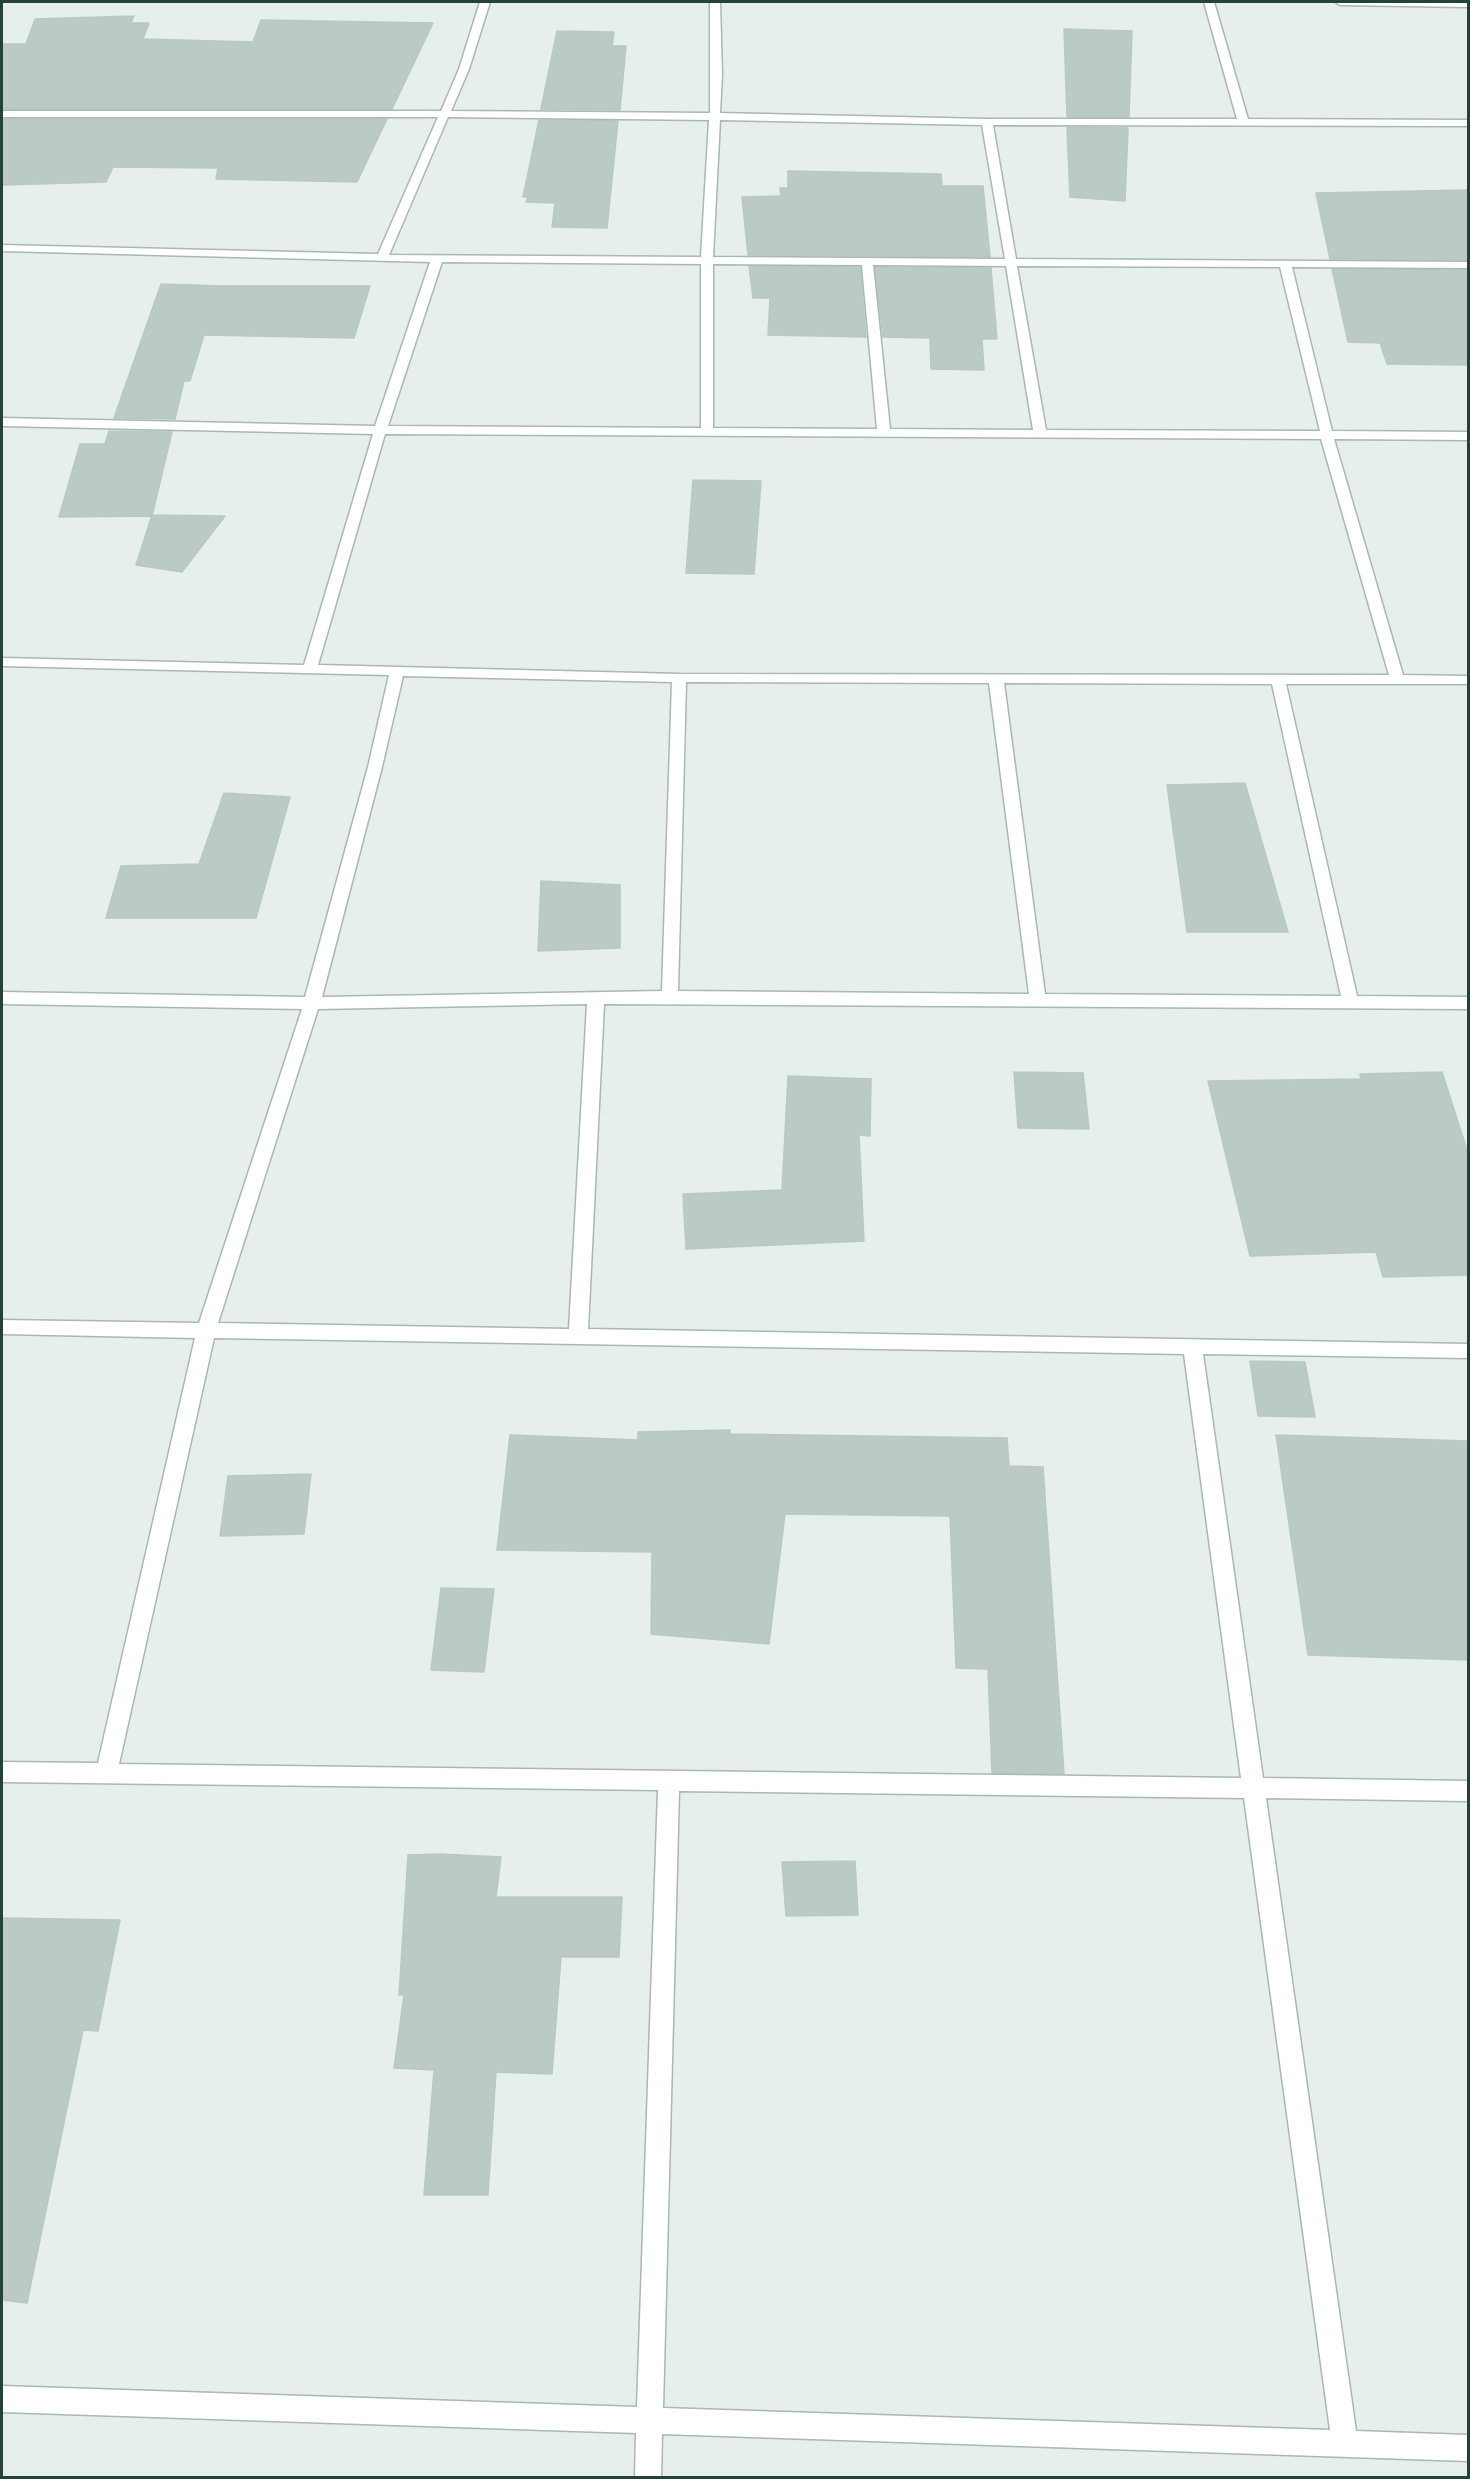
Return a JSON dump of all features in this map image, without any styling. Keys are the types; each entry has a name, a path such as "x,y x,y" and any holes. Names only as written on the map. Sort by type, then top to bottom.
{"street":[{"path":"381,258 464,69 485,2"},
{"path":"707,431 707,260 715,117 715,2"},
{"path":"1209,2 1243,121"},
{"path":"1340,2 1468,4"},
{"path":"2,114 444,114 987,122 1468,123"},
{"path":"987,122 1040,432"},
{"path":"2,248 381,258 1468,265"},
{"path":"310,668 380,430 437,258"},
{"path":"867,261 884,432"},
{"path":"1285,264 1327,436 1397,679"},
{"path":"2,422 380,430 1468,436"},
{"path":"2,663 310,668 679,678 1468,680"},
{"path":"106,1774 206,1331 312,1003 375,767 397,672"},
{"path":"670,998 679,678"},
{"path":"996,678 1038,1000"},
{"path":"1278,679 1350,1001"},
{"path":"2,998 312,1003 597,998 1468,1003"},
{"path":"578,1337 597,998"},
{"path":"2,1327 1468,1351"},
{"path":"1192,1346 1345,2444"},
{"path":"2,1772 1468,1791"},
{"path":"648,2478 652,2419 669,1780"},
{"path":"2,2399 1468,2448"}],"building":[{"path":"134,16 131,23 149,23 143,39 253,42 261,20 433,23 392,109 2,109 2,44 26,44 35,19"},
{"path":"1064,29 1132,31 1129,117 1067,117"},
{"path":"557,31 614,32 612,46 626,46 620,110 541,109"},
{"path":"2,119 387,119 357,182 216,179 218,168 113,167 106,182 2,185"},
{"path":"539,120 618,121 607,228 552,227 555,203 526,202 528,197 523,197"},
{"path":"1067,127 1128,128 1125,201 1070,197"},
{"path":"788,171 941,174 942,186 983,186 990,257 748,255 742,197 781,196 780,188 788,188"},
{"path":"1468,190 1468,260 1330,259 1316,193"},
{"path":"749,266 860,267 866,337 768,335 770,298 753,298"},
{"path":"875,267 991,268 997,339 982,339 984,370 931,369 930,338 883,337"},
{"path":"1332,269 1468,270 1468,365 1387,364 1380,343 1348,342"},
{"path":"161,284 370,286 354,338 204,335 190,381 184,381 175,419 114,418"},
{"path":"109,431 172,432 152,516 59,517 80,444 105,444"},
{"path":"693,480 761,481 754,574 686,573"},
{"path":"152,515 225,516 182,572 136,565"},
{"path":"1245,783 1288,932 1187,932 1167,785"},
{"path":"224,793 290,797 256,918 106,918 121,866 199,864"},
{"path":"541,881 620,885 620,948 538,951"},
{"path":"1014,1072 1083,1073 1089,1129 1018,1128"},
{"path":"1442,1072 1468,1153 1468,1275 1383,1277 1376,1252 1250,1256 1208,1081 1361,1079 1360,1074"},
{"path":"788,1076 871,1079 870,1136 859,1135 864,1241 686,1249 683,1194 782,1190"},
{"path":"1250,1361 1305,1362 1315,1417 1258,1416"},
{"path":"730,1430 730,1434 1007,1438 1009,1466 1043,1467 1064,1774 992,1773 988,1669 956,1668 950,1516 785,1514 769,1644 651,1634 652,1552 497,1550 510,1435 638,1440 638,1432"},
{"path":"1276,1435 1468,1441 1468,1660 1308,1655"},
{"path":"311,1474 304,1534 220,1536 228,1476"},
{"path":"441,1588 494,1589 484,1672 431,1670"},
{"path":"408,1855 501,1857 496,1897 622,1897 619,1957 561,1957 552,2074 496,2072 488,2195 424,2195 434,2070 394,2068 404,1995 399,1995"},
{"path":"855,1861 858,1915 786,1916 782,1862"},
{"path":"2,1918 120,1920 98,2031 83,2030 27,2303 2,2300"}]}
